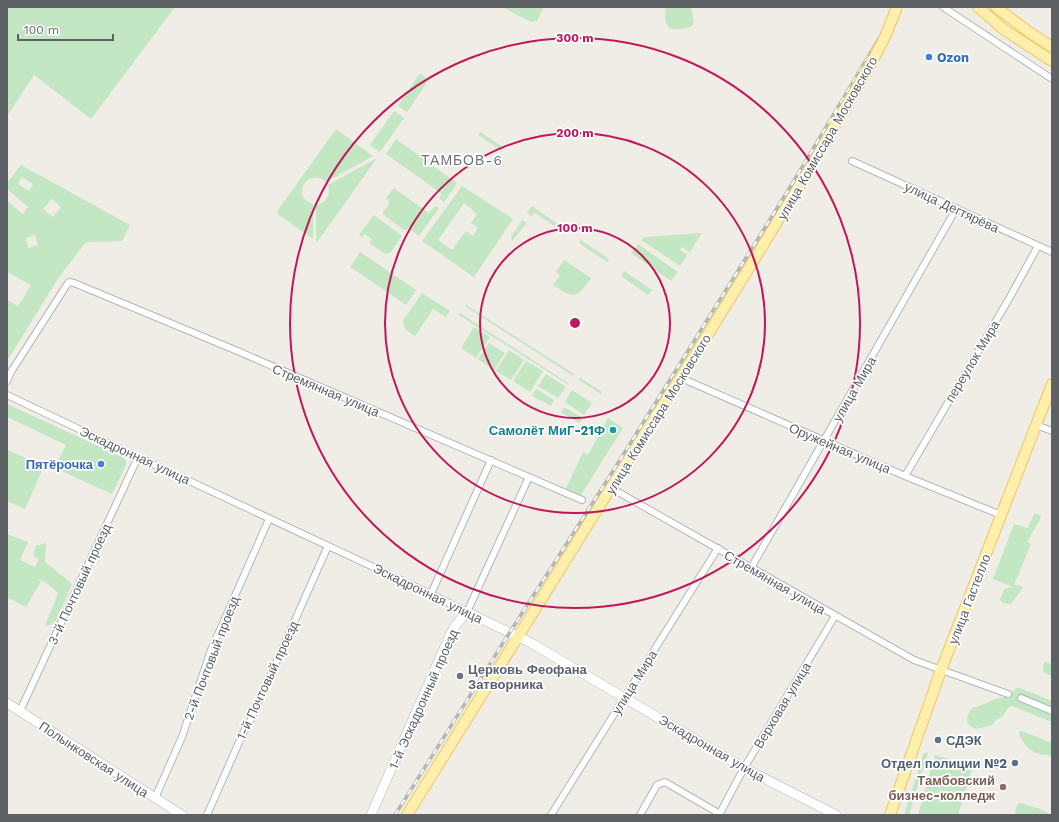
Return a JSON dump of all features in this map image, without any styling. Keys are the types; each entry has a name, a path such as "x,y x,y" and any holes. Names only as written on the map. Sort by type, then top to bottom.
{"main road":[{"name":"улица Комиссара Московского","path":"407,815 776,224 882,43 897,7"},
{"path":"978,7 1003,29 1052,61"},
{"path":"996,7 1050,46"},
{"name":"улица Гастелло","path":"890,815 941,670 1052,384"}],"street":[{"path":"942,7 1052,79"},
{"name":"улица Дегтярёва","path":"852,160 1052,252"},
{"name":"улица Мира","path":"751,568 956,209"},
{"name":"переулок Мира","path":"905,476 1010,297 1038,246"},
{"name":"Стремянная улица","path":"7,381 19,359 66,286 69,282 74,283 235,350 582,500"},
{"name":"Оружейная улица","path":"681,378 905,476 1001,515"},
{"name":"Эскадронная улица","path":"7,395 519,636 744,768 836,815"},
{"path":"1036,425 1052,431"},
{"name":"3-й Почтовый проезд","path":"20,712 138,457"},
{"path":"431,594 491,460"},
{"name":"1-й Эскадронный проезд","path":"371,815 450,634 467,612 530,477"},
{"name":"Стремянная улица","path":"611,488 914,660 1008,694"},
{"name":"2-й Почтовый проезд","path":"155,798 182,736 211,650 269,518"},
{"name":"1-й Почтовый проезд","path":"207,815 328,546"},
{"name":"улица Мира","path":"551,815 718,548"},
{"name":"Верховая улица","path":"720,814 744,768 835,616"},
{"path":"1021,698 1052,711"},
{"name":"Полынковская улица","path":"7,703 182,815"},
{"path":"640,815 657,785 665,782 720,814"}],"green space":[{"path":"7,7 175,7 91,119 34,75 7,116"},
{"path":"502,7 544,7 537,21 531,22"},
{"path":"665,7 691,7 694,22 692,26 683,29 670,28 666,24"},
{"path":"420,73 425,77 426,84 407,112 398,106"},
{"path":"394,111 404,118 380,152 370,145"},
{"path":"336,129 373,156 326,182 319,178 307,180 302,190 306,201 313,204 313,239 276,213"},
{"path":"481,132 504,148 502,151 478,135"},
{"path":"396,139 457,183 444,202 439,198 442,194 386,154"},
{"path":"377,158 317,242 316,205 320,204 327,198 329,192 328,185"},
{"path":"21,165 130,225 122,241 86,242 59,277 7,361 7,300 18,306 31,285 7,272 7,201 23,214 28,207 7,189 7,183","holes":["22,177 33,184 29,191 18,184","52,199 61,207 53,217 43,209","35,235 38,245 28,248 26,238"]},
{"path":"462,186 513,219 474,277 422,241","holes":["464,203 477,214 471,223 478,228 473,236 466,231 452,250 438,240"]},
{"path":"394,188 429,213 435,206 439,208 419,236 408,228 406,231 382,214 390,202 386,198"},
{"path":"532,206 565,229 564,232 535,213 532,216 527,213"},
{"path":"374,215 402,236 391,252 385,254 369,243 372,239 365,234 362,237 359,235"},
{"path":"522,220 527,223 512,241 511,237"},
{"path":"702,233 690,252 682,247 680,250 687,255 680,266 641,240 644,237"},
{"path":"581,240 609,259 607,262 579,243"},
{"path":"638,244 678,272 671,281 631,253"},
{"path":"360,252 416,290 406,305 350,267"},
{"path":"564,260 591,278 582,290 575,295 566,293 553,285 560,276 556,272"},
{"path":"624,271 652,290 648,295 621,276"},
{"path":"422,293 450,311 446,317 433,309 415,336 405,329 403,321"},
{"path":"466,305 574,374 573,376 465,306"},
{"path":"460,313 568,383 567,384 459,315"},
{"path":"474,327 490,337 476,358 461,348"},
{"path":"489,343 505,353 494,370 478,359"},
{"path":"509,350 524,360 511,380 496,371"},
{"path":"526,361 543,371 530,392 513,381"},
{"path":"546,374 566,387 558,398 538,386"},
{"path":"580,378 602,392 601,394 579,380"},
{"path":"536,389 554,400 551,406 532,396"},
{"path":"572,390 592,403 584,415 565,402"},
{"path":"7,404 124,458 126,465 112,494 55,468 66,445 7,417"},
{"path":"564,407 583,418 579,423 561,412"},
{"path":"608,418 623,428 579,498 565,491 583,452 588,455"},
{"path":"7,450 44,466 25,509 7,501"},
{"path":"1034,514 1038,514 1041,517 1029,539 1028,542 1031,544 1014,585 1023,587 1011,604 1003,603 1000,600 1004,589 1013,587 993,579 1014,524 1028,528"},
{"path":"7,534 28,542 20,560 35,567 39,560 33,555 36,546 46,543 45,562 72,584 55,623 45,626 58,593 46,582 35,578 41,581 26,607 7,597"},
{"path":"1045,662 1052,664 1052,676 1043,672 1043,665"},
{"path":"1016,688 1020,688 1052,701 1052,722 1012,706 1008,708 1003,716 996,720 992,725 976,729 969,725 967,717 972,708 1009,696"},
{"path":"1020,731 1052,743 1052,756 1039,754 1030,749 1020,737"},
{"path":"926,752 928,753 909,815 904,815 923,755"},
{"path":"935,755 973,766 958,815 918,815"},
{"path":"1021,803 1040,809 1052,815 1017,815 1015,811 1018,804"}],"railway":[{"path":"395,815 608,479 789,189 898,7"}],"place":[{"name":"Ozon","path":"929,57"},
{"name":"Самолёт МиГ-21Ф","path":"613,430"},
{"name":"Пятёрочка","path":"101,464"},
{"name":"Церковь Феофана Затворника","path":"460,676"},
{"name":"СДЭК","path":"938,740"},
{"name":"Отдел полиции №2","path":"1015,763"},
{"name":"Тамбовский бизнес-колледж","path":"1003,787"}],"district":[{"name":"ТАМБОВ-6","path":"462,160"}]}
